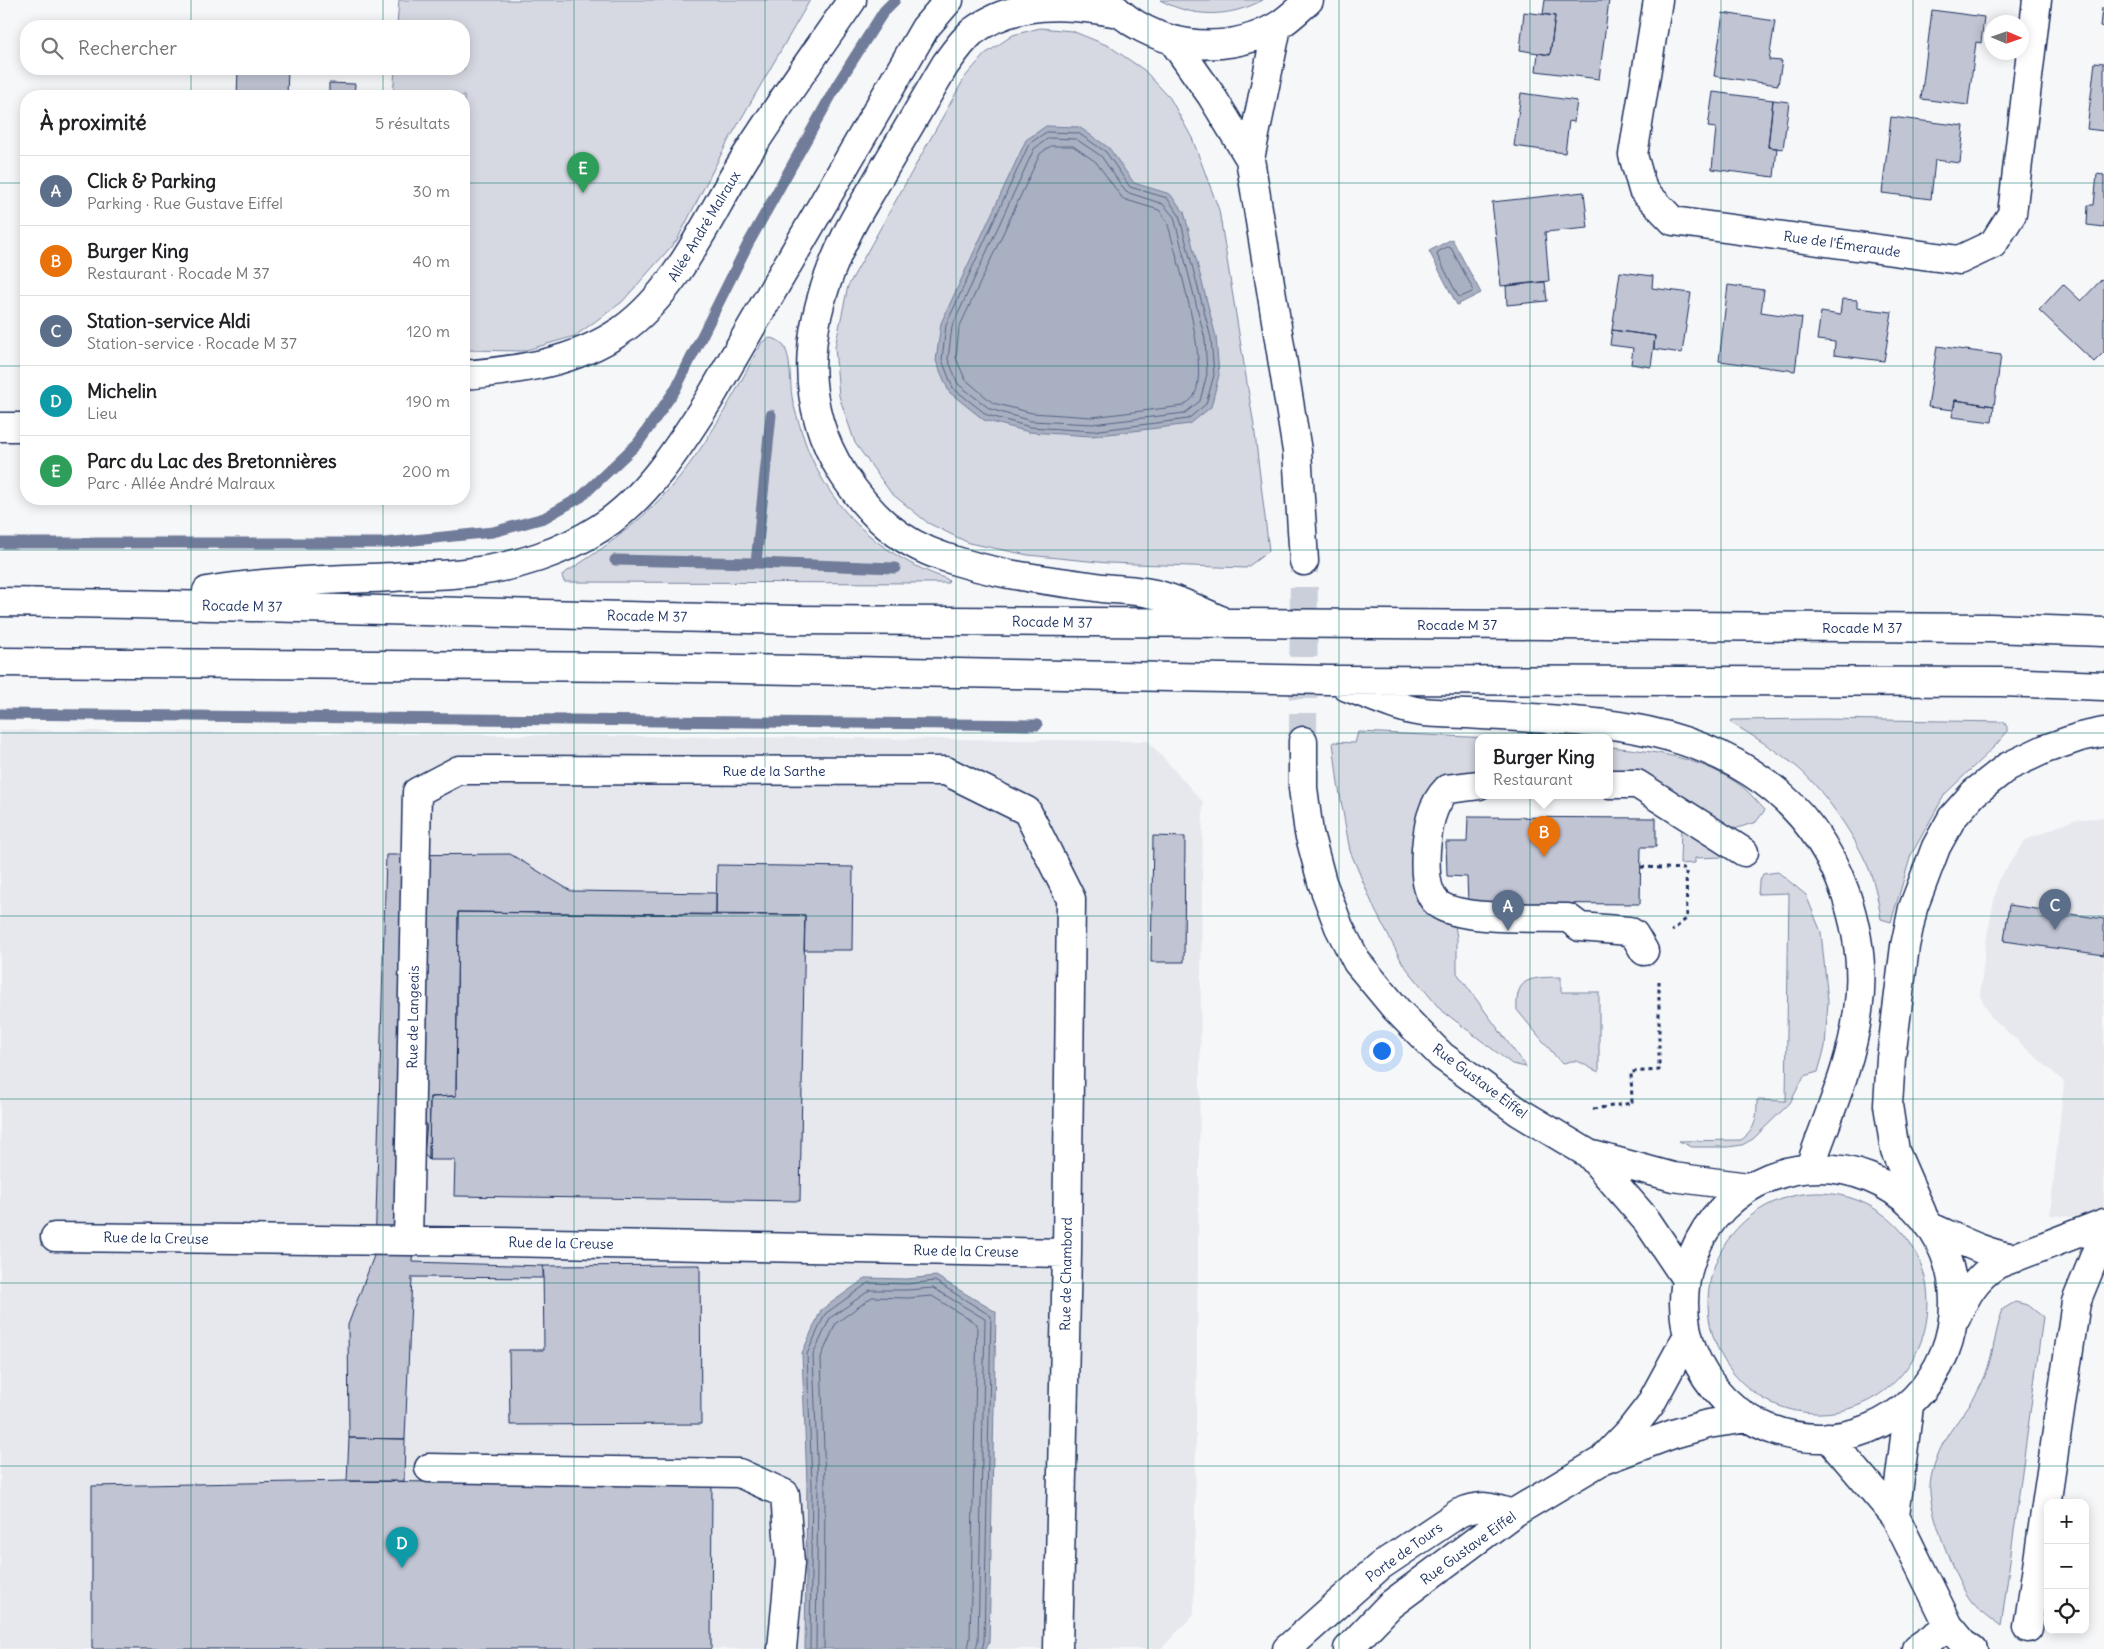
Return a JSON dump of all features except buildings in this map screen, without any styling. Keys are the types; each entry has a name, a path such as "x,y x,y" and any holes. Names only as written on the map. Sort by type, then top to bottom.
{"main road":[{"name":"Allée André Malraux","path":"470,374 516,370 555,361 590,349 622,330 647,309 672,279 748,152 852,0"},
{"path":"130,604 212,590 296,582 472,572 520,563 561,548 601,528 651,482 679,447 710,398 925,28 949,0"},
{"path":"1231,624 1162,596 1008,575 945,558 918,547 891,530 858,498 836,464 820,428 811,393 811,361 814,330 830,270 847,233 945,65 972,32 989,20 1009,10 1044,3 1113,6 1144,30 1173,41 1208,45 1243,40 1277,27 1309,0"},
{"name":"Rue de l'Émeraude","path":"1658,0 1633,155 1643,190 1673,221 1959,260 1993,244 2012,214 2037,0"},
{"path":"1277,27 1250,159 1297,451 1304,561"},
{"path":"1173,41 1211,95 1250,159"},
{"path":"0,427 20,428"},
{"name":"Rocade M 37","path":"0,602 795,620 1980,628 2104,632"},
{"path":"0,662 646,667 1330,680 1991,682 2104,686"},
{"path":"1330,680 1415,711 1606,724 1659,733 1718,753 1742,766 1780,793 1803,817 1822,844 1839,877 1850,908 1857,942 1860,982 1855,1027 1837,1097 1810,1167"},
{"path":"1954,1324 1954,1284 1942,1245 1927,1221 1895,1152 1888,1105 1891,1058 1905,946 1913,908 1936,847 1952,818 1974,793 2007,767 2045,749 2080,737 2104,732"},
{"name":"Rue Gustave Eiffel","path":"1303,741 1303,788 1309,833 1322,882 1339,927 1358,962 1396,1009 1442,1056 1519,1112 1589,1154 1673,1177 1748,1187"},
{"name":"Rue de la Sarthe","path":"417,792 459,770 946,771 1027,811 1071,899"},
{"path":"1613,784 1637,784 1744,852"},
{"path":"1475,786 1447,789 1438,798 1428,828 1425,859 1428,888 1438,904 1462,914 1568,918 1580,927 1629,931 1634,934 1644,951"},
{"name":"Rue de Langeais","path":"408,1241 417,792"},
{"name":"Rue de Chambord","path":"1058,1649 1067,1253 1071,899"},
{"name":"Rue Gustave Eiffel","path":"1589,1154 1647,1221 1686,1279"},
{"path":"2015,1258 2000,1256 1974,1247 1927,1221 1890,1187 1872,1177 1851,1171 1810,1167 1778,1174 1748,1187 1730,1201 1701,1236 1692,1257 1686,1279 1684,1298 1688,1335 1694,1355 1704,1374 1726,1401 1748,1418 1776,1432 1807,1438 1838,1437 1867,1430 1909,1406 1925,1388 1938,1369 1948,1347 1954,1324 1966,1297 1976,1280 1986,1270 2104,1223"},
{"path":"2028,1628 2076,1302 2104,1233"},
{"name":"Rue de la Creuse","path":"55,1237 408,1241 1067,1253"},
{"name":"Rue Gustave Eiffel","path":"1601,1461 1628,1432 1650,1404 1688,1335"},
{"path":"1895,1516 1909,1406"},
{"name":"Rue Gustave Eiffel","path":"1348,1649 1390,1605 1512,1514 1601,1461 1673,1434 1708,1424 1748,1418"},
{"path":"1828,1437 1895,1516 1949,1626 1964,1644 1972,1649"},
{"path":"429,1468 739,1473 785,1494 790,1563 782,1649"},
{"name":"Porte de Tours","path":"1287,1649 1380,1566 1459,1513 1473,1507 1491,1507 1512,1514"},
{"path":"1916,1649 1949,1626"}],"path":[{"path":"1640,867 1686,869 1687,918 1667,935"},
{"path":"1593,1109 1632,1103 1632,1072 1659,1070 1659,977"}],"shaded area":[{"path":"399,0 810,0 726,145 677,240 622,302 575,336 523,351 470,350 470,90 393,90 395,75 470,75 470,20 397,20"},
{"path":"1160,0 1263,0 1237,10 1211,14 1185,10"},
{"path":"1040,28 1072,31 1109,46 1144,70 1170,98 1192,138 1219,210 1254,426 1269,551 1246,568 1108,563 1028,555 969,543 928,523 891,493 855,443 839,396 835,347 848,286 965,77 985,54 1013,35"},
{"path":"770,338 779,341 785,348 793,402 802,433 812,459 840,505 876,541 922,569 947,579 948,583 564,582 563,574 628,529 678,479 705,442 762,342"},
{"path":"1823,719 2004,722 2007,727 2007,732 1995,746 1945,794 1911,855 1891,922 1881,919 1868,867 1852,836 1826,798 1797,767 1773,749 1730,722 1732,720"},
{"path":"0,730 1148,741 1203,802 1194,1614 1161,1649 0,1649"},
{"path":"1358,732 1475,737 1475,773 1463,773 1443,781 1419,827 1455,925 1457,973 1526,1067 1512,1064 1440,1009 1403,964 1375,910 1350,851 1338,784 1333,742 1355,743"},
{"path":"1613,747 1662,754 1696,763 1713,769 1744,788 1765,810 1756,822 1725,832 1613,777"},
{"path":"2104,817 2104,1220 2050,1215 2064,1082 1991,1017 1980,996 1986,941 1998,880 2026,840 2073,820"},
{"path":"1681,823 1721,848 1725,857 1695,858 1695,863 1680,864"},
{"path":"1778,872 1806,895 1821,932 1828,1001 1825,1047 1818,1072 1804,1076 1790,1103 1753,1139 1742,1145 1728,1147 1692,1147 1679,1141 1741,1140 1750,1132 1755,1123 1757,1100 1786,1101 1789,893 1758,894 1759,883 1763,874"},
{"path":"1561,977 1561,992 1599,992 1599,1072 1577,1061 1562,1064 1517,1010 1519,990 1523,984 1534,979"},
{"path":"1818,1193 1839,1195 1870,1206 1896,1225 1915,1251 1926,1282 1928,1303 1926,1324 1915,1355 1896,1381 1870,1400 1839,1411 1818,1413 1797,1411 1766,1400 1740,1381 1721,1355 1710,1324 1708,1303 1710,1282 1721,1251 1740,1225 1766,1206 1797,1195"},
{"path":"2015,1302 2028,1305 2043,1317 2001,1627 1975,1606 1959,1580 1935,1518 1930,1488 1931,1477 1943,1443 1971,1402 1985,1376 2003,1309"}],"water":[{"path":"1046,126 1079,127 1109,148 1134,183 1170,194 1184,212 1216,337 1219,375 1211,407 1190,424 1092,436 1029,432 984,420 949,392 936,361 941,323 1026,140"},
{"path":"1452,239 1481,293 1457,305 1429,251"},
{"path":"936,1276 996,1312 989,1643 986,1649 805,1649 807,1484 802,1353 821,1310 866,1278 907,1279"}],"waterway":[{"path":"0,543 385,543 493,532 544,518 581,497 638,443 675,390 748,244 837,85 884,11 895,0"},
{"path":"615,560 756,563 771,415"},
{"path":"756,563 895,568"},
{"path":"0,714 1037,725"}],"tunnel":[{"path":"1303,741 1304,561"}],"place":[{"name":"Parc du Lac des Bretonnières","path":"583,193"},
{"name":"Burger King","path":"1544,857"},
{"name":"Station-service Aldi","path":"2055,930"},
{"name":"Click & Parking","path":"1508,931"},
{"name":"Michelin","path":"402,1568"}]}
